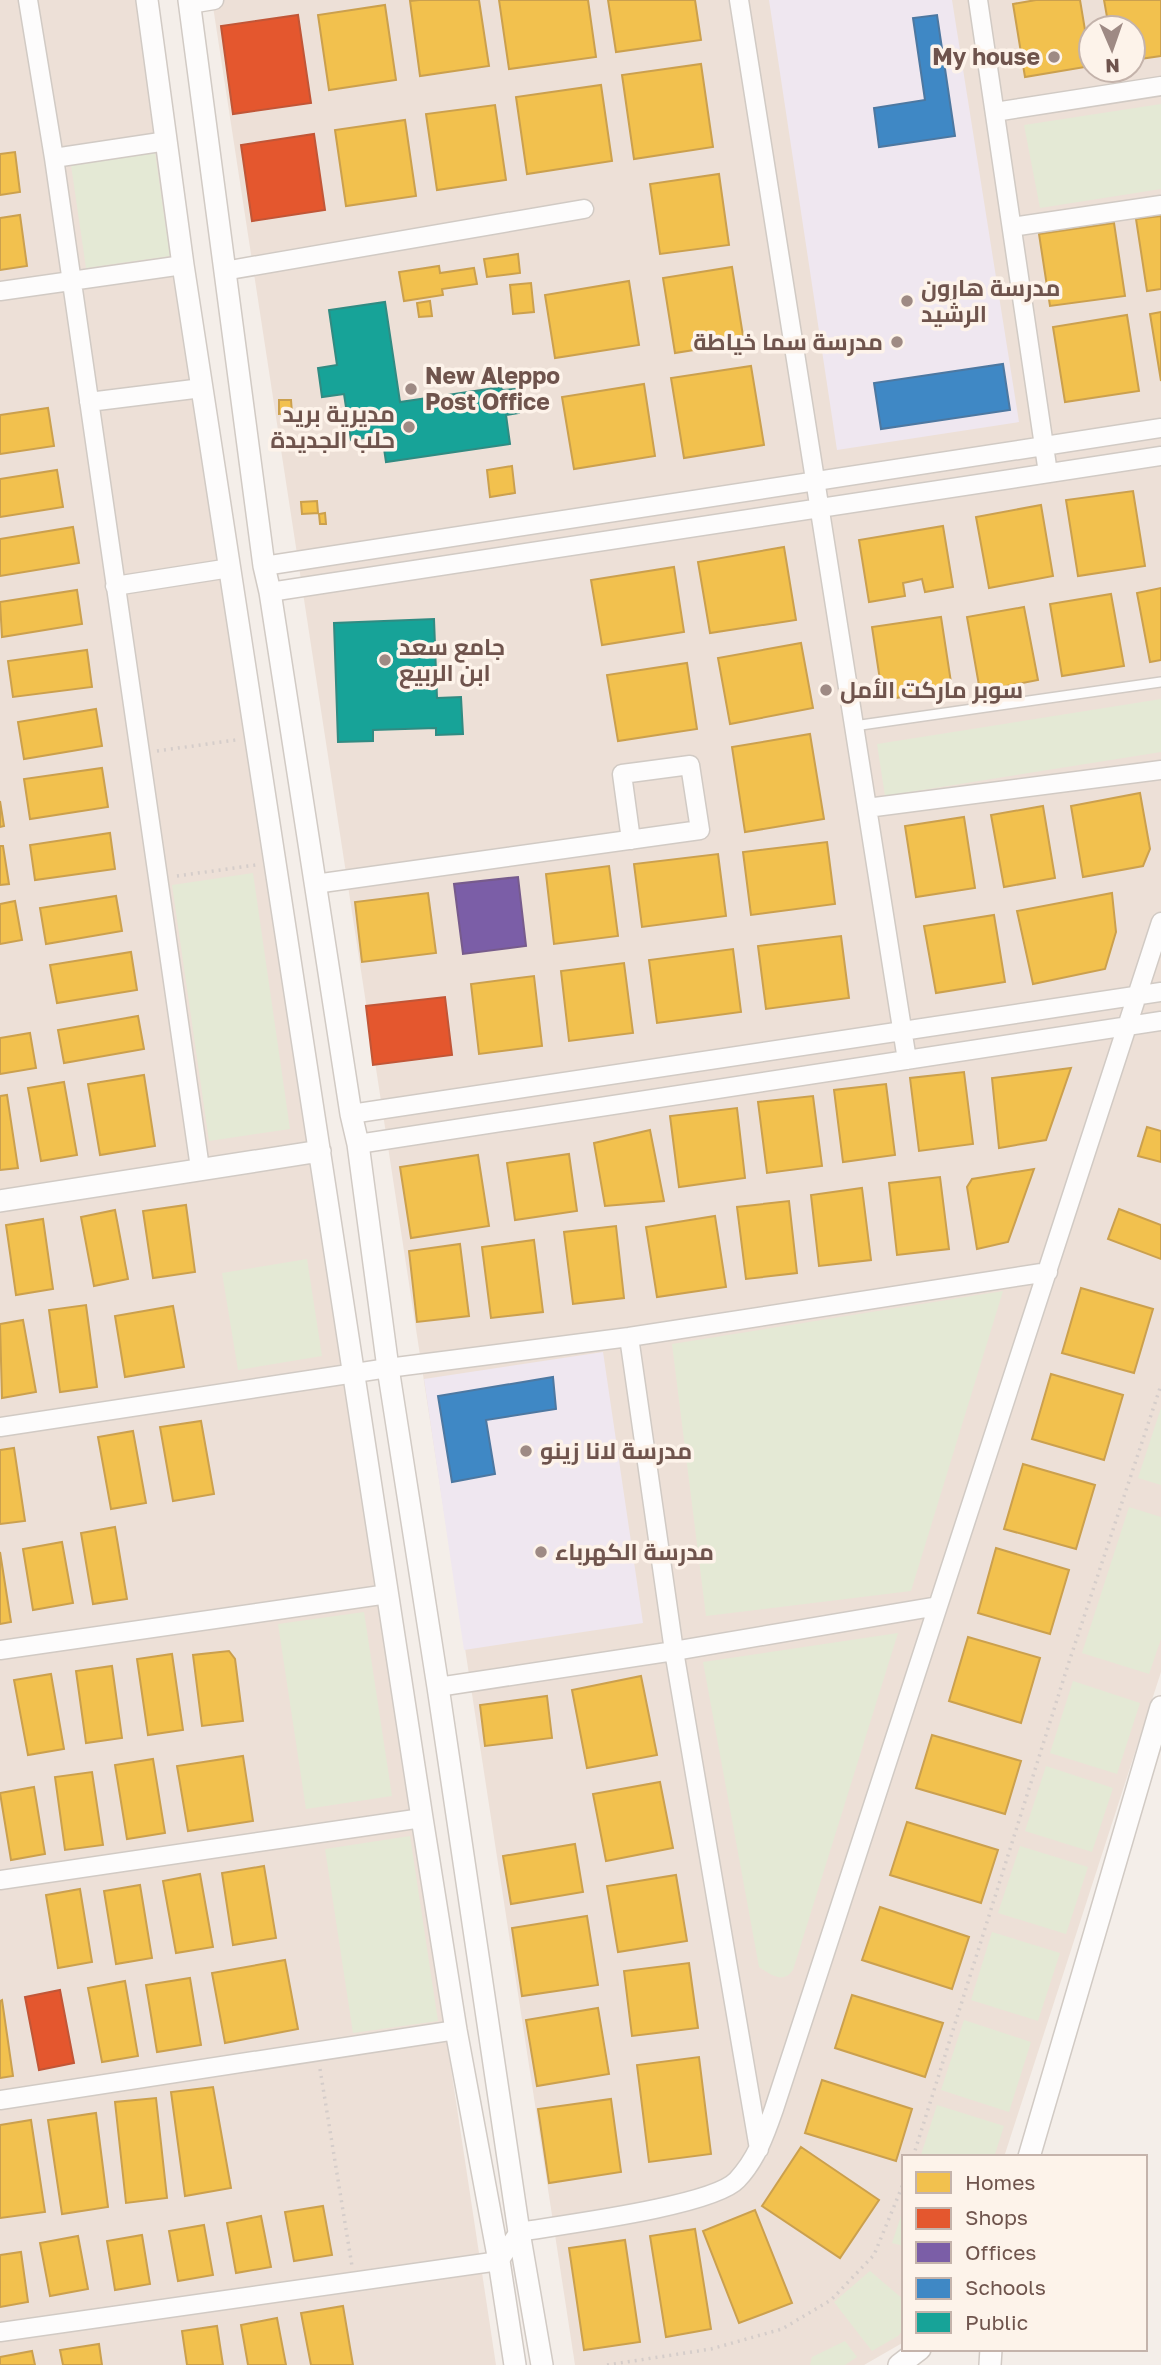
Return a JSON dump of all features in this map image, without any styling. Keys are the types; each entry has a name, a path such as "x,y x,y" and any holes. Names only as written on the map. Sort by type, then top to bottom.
{"street":[{"path":"28,0 54,158 200,1168"},
{"path":"147,0 183,265 422,1818 515,2365"},
{"path":"214,0 189,2 264,566 351,1114 358,1143 388,1368 519,2232 542,2365"},
{"path":"739,0 907,1060"},
{"path":"978,0 1048,473"},
{"path":"995,112 1161,86"},
{"path":"54,158 167,141"},
{"path":"1012,227 1161,205"},
{"path":"224,271 584,209"},
{"path":"0,291 183,265"},
{"path":"89,402 202,388"},
{"path":"264,566 1161,428"},
{"path":"270,592 1161,456"},
{"path":"115,586 230,568"},
{"path":"315,884 700,831 690,765 622,774 631,840"},
{"path":"867,808 1161,770"},
{"path":"0,2332 499,2261 519,2232 697,2200 736,2182 759,2150 1161,922"},
{"path":"351,1114 1161,992"},
{"path":"358,1143 1161,1021"},
{"path":"0,1200 320,1151"},
{"path":"0,1427 388,1368 629,1337 1048,1272"},
{"path":"629,1337 674,1651 759,2150"},
{"path":"0,1650 388,1594"},
{"path":"438,1687 674,1651 938,1606"},
{"path":"1030,2155 1161,1707"},
{"path":"0,1880 422,1818"},
{"path":"0,2100 456,2030"},
{"path":"899,2365 917,2351"}],"lane":[{"path":"854,726 1161,682"}],"path":[{"path":"140,754 256,737"},
{"path":"158,879 275,862"},
{"path":"914,2155 1068,1665 1161,1385"},
{"path":"317,2052 354,2282"},
{"path":"607,2365 711,2349 782,2329 831,2300 874,2255 902,2187"}],"shaded area":[{"path":"0,0 137,0 496,2365 0,2365"},
{"path":"212,0 1161,0 1161,1672 1005,2155 902,2155 902,2343 864,2365 575,2365"},
{"name":"مدرسة هارون الرشيد","path":"769,0 952,0 1019,422 837,450"},
{"name":"مدرسة الكهرباء","path":"603,1352 643,1623 464,1650 424,1379","holes":["438,1396 556,1409 486,1420 495,1474 452,1482"]}],"green space":[{"path":"1161,104 1161,189 1040,208 1024,125"},
{"path":"155,152 170,256 86,268 71,165"},
{"path":"1161,699 1161,752 885,796 877,744"},
{"path":"253,873 290,1129 209,1141 172,885"},
{"path":"307,1259 322,1356 238,1370 222,1273"},
{"path":"1003,1291 911,1591 706,1616 672,1344"},
{"path":"1161,1408 1161,1485 1138,1478"},
{"path":"1129,1507 1161,1517 1161,1639 1149,1674 1082,1653"},
{"path":"364,1612 392,1796 306,1809 278,1624"},
{"path":"898,1633 793,1970 785,1977 777,1977 759,1967 703,1662"},
{"path":"1073,1681 1140,1703 1117,1774 1050,1753"},
{"path":"1046,1766 1113,1788 1092,1852 1025,1831"},
{"path":"410,1836 438,2021 353,2033 325,1849"},
{"path":"1020,1846 1088,1867 1066,1934 998,1913"},
{"path":"992,1932 1060,1953 1038,2021 971,2000"},
{"path":"964,2020 1031,2042 1009,2112 941,2090"},
{"path":"937,2105 1004,2126 995,2155 921,2155"},
{"path":"902,2213 902,2246 892,2243"},
{"path":"870,2271 902,2298 902,2331 872,2351 834,2302"},
{"path":"845,2341 857,2357 845,2365 810,2365 812,2357"}],"building: Homes":[{"path":"479,0 489,66 420,76 410,1"},
{"path":"499,0 588,0 596,57 509,69"},
{"path":"608,0 695,0 701,40 616,52"},
{"path":"1036,0 1080,0 1082,14 1077,14 1077,68 1025,77 1013,4"},
{"path":"1104,0 1161,0 1161,56 1147,58 1147,14 1106,14"},
{"path":"385,5 396,80 329,90 318,15"},
{"path":"701,64 713,147 634,159 622,75"},
{"path":"601,85 612,161 527,174 516,97"},
{"path":"495,105 506,180 437,190 426,114"},
{"path":"405,120 416,196 346,206 335,130"},
{"path":"15,152 20,192 0,195 0,154"},
{"path":"719,174 729,245 660,254 650,184"},
{"path":"20,215 27,266 0,270 0,218"},
{"path":"1161,216 1161,289 1147,291 1136,219"},
{"path":"1114,223 1125,296 1050,306 1039,234"},
{"path":"518,254 520,273 487,277 484,259"},
{"path":"439,266 440,273 474,268 477,284 442,289 443,295 404,301 399,272"},
{"path":"732,267 744,342 675,353 663,278"},
{"path":"629,281 639,345 555,358 545,295"},
{"path":"531,283 534,312 513,314 510,285"},
{"path":"430,301 432,316 419,317 417,303"},
{"path":"1161,312 1161,381 1150,314"},
{"path":"1127,315 1139,391 1065,402 1053,327"},
{"path":"751,366 764,445 684,458 671,378"},
{"path":"644,384 655,456 574,469 562,397"},
{"path":"279,400 291,400 292,413 279,414"},
{"path":"48,408 54,446 0,454 0,415"},
{"path":"512,466 515,493 490,497 487,470"},
{"path":"57,470 63,507 0,517 0,479"},
{"path":"1133,491 1145,566 1078,576 1066,500"},
{"path":"317,501 318,513 302,514 301,502"},
{"path":"1041,505 1053,576 989,588 976,517"},
{"path":"325,513 326,524 320,524 319,514"},
{"path":"943,526 953,587 925,592 922,579 903,583 905,596 869,602 859,540"},
{"path":"73,527 79,563 0,576 0,539"},
{"path":"784,547 796,620 710,633 698,562"},
{"path":"674,567 684,632 602,645 591,580"},
{"path":"1161,588 1161,660 1150,662 1137,593"},
{"path":"77,590 82,624 2,637 0,602"},
{"path":"1111,594 1124,666 1062,676 1050,604"},
{"path":"1024,607 1038,680 980,691 967,617"},
{"path":"941,617 952,689 883,700 872,627"},
{"path":"801,643 813,708 730,724 718,658"},
{"path":"87,650 92,687 13,697 8,661"},
{"path":"687,663 697,729 618,741 607,675"},
{"path":"96,709 102,746 24,759 18,722"},
{"path":"810,734 824,819 745,832 732,747"},
{"path":"102,768 108,807 30,819 24,779"},
{"path":"1140,793 1150,849 1143,866 1083,877 1071,806"},
{"path":"0,801 4,826 0,827"},
{"path":"1043,806 1055,878 1004,887 991,815"},
{"path":"964,817 975,888 916,897 905,826"},
{"path":"110,833 115,869 35,880 30,845"},
{"path":"827,842 835,904 751,915 743,852"},
{"path":"0,846 3,846 9,884 0,885"},
{"path":"718,854 726,916 642,927 634,864"},
{"path":"609,866 618,936 554,944 546,874"},
{"path":"428,893 436,953 362,962 355,902"},
{"path":"1112,893 1116,932 1105,969 1033,984 1017,911"},
{"path":"116,896 122,931 46,944 40,908"},
{"path":"15,901 22,940 0,944 0,904"},
{"path":"994,915 1005,982 936,993 924,926"},
{"path":"841,936 849,998 766,1009 758,946"},
{"path":"733,949 741,1012 657,1023 649,960"},
{"path":"131,952 137,990 57,1003 50,965"},
{"path":"624,963 633,1033 569,1041 561,971"},
{"path":"534,976 542,1046 479,1054 471,984"},
{"path":"138,1016 144,1049 64,1063 58,1030"},
{"path":"30,1033 36,1068 0,1074 0,1038"},
{"path":"1071,1068 1046,1140 999,1148 992,1078"},
{"path":"964,1072 973,1144 919,1151 910,1078"},
{"path":"144,1075 155,1146 100,1155 88,1084"},
{"path":"64,1082 77,1155 41,1161 28,1088"},
{"path":"886,1084 895,1155 843,1162 834,1090"},
{"path":"7,1095 18,1168 0,1170 0,1096"},
{"path":"813,1096 822,1166 767,1173 758,1102"},
{"path":"737,1108 745,1178 679,1187 670,1116"},
{"path":"1147,1127 1161,1131 1161,1162 1138,1156"},
{"path":"650,1130 664,1201 605,1206 594,1143"},
{"path":"569,1154 577,1211 515,1220 507,1163"},
{"path":"478,1155 489,1226 411,1238 400,1167"},
{"path":"1034,1169 1008,1242 977,1249 967,1187 972,1179"},
{"path":"940,1177 949,1249 897,1255 889,1183"},
{"path":"862,1188 871,1260 819,1266 811,1195"},
{"path":"789,1201 797,1273 746,1279 737,1207"},
{"path":"186,1205 195,1272 153,1278 143,1211"},
{"path":"1119,1209 1161,1225 1161,1259 1108,1239"},
{"path":"115,1210 128,1279 94,1286 81,1217"},
{"path":"715,1216 726,1287 657,1297 646,1227"},
{"path":"43,1219 53,1289 16,1295 6,1225"},
{"path":"616,1226 624,1298 573,1304 564,1232"},
{"path":"534,1240 543,1312 491,1318 482,1247"},
{"path":"460,1244 469,1316 417,1322 409,1251"},
{"path":"1081,1288 1153,1309 1134,1373 1062,1353"},
{"path":"86,1305 97,1387 60,1392 49,1310"},
{"path":"173,1306 184,1367 125,1377 115,1316"},
{"path":"23,1320 36,1392 2,1398 0,1324"},
{"path":"1051,1374 1123,1395 1104,1460 1032,1439"},
{"path":"201,1421 214,1494 173,1501 160,1427"},
{"path":"133,1431 146,1503 111,1509 98,1437"},
{"path":"14,1448 25,1521 0,1524 0,1450"},
{"path":"1023,1464 1095,1485 1076,1549 1004,1529"},
{"path":"115,1527 127,1599 93,1604 81,1533"},
{"path":"62,1542 73,1603 33,1610 23,1549"},
{"path":"996,1548 1069,1570 1050,1634 978,1613"},
{"path":"0,1552 11,1622 0,1624"},
{"path":"968,1637 1040,1658 1021,1723 949,1701"},
{"path":"229,1651 235,1659 243,1721 202,1726 193,1655"},
{"path":"172,1654 183,1730 148,1735 137,1659"},
{"path":"112,1666 122,1738 86,1743 76,1671"},
{"path":"51,1674 64,1749 28,1755 14,1680"},
{"path":"641,1676 657,1755 587,1768 572,1690"},
{"path":"547,1696 552,1738 485,1746 480,1705"},
{"path":"932,1735 1021,1761 1005,1814 916,1788"},
{"path":"243,1756 253,1821 188,1831 177,1766"},
{"path":"153,1759 165,1833 127,1839 115,1765"},
{"path":"92,1772 103,1845 65,1850 55,1777"},
{"path":"660,1782 673,1848 606,1861 593,1794"},
{"path":"34,1787 45,1854 11,1860 0,1793"},
{"path":"907,1822 998,1850 981,1903 890,1875"},
{"path":"575,1844 583,1892 511,1904 503,1856"},
{"path":"264,1866 276,1938 233,1945 222,1873"},
{"path":"200,1874 213,1947 176,1953 163,1881"},
{"path":"676,1875 687,1941 618,1952 607,1886"},
{"path":"140,1885 152,1958 116,1964 104,1891"},
{"path":"80,1889 92,1962 58,1968 46,1895"},
{"path":"880,1907 969,1937 952,1989 862,1960"},
{"path":"587,1916 598,1985 522,1996 512,1928"},
{"path":"285,1960 298,2029 225,2043 212,1973"},
{"path":"689,1963 698,2028 632,2036 624,1971"},
{"path":"190,1978 201,2045 157,2052 146,1985"},
{"path":"125,1981 138,2056 102,2062 88,1988"},
{"path":"852,1995 943,2023 925,2077 835,2048"},
{"path":"2,2000 13,2076 0,2078 0,2001"},
{"path":"598,2008 609,2074 537,2086 526,2020"},
{"path":"699,2057 711,2154 649,2162 637,2065"},
{"path":"822,2080 912,2109 896,2161 805,2133"},
{"path":"213,2087 231,2188 185,2196 171,2092"},
{"path":"156,2098 167,2198 126,2203 115,2102"},
{"path":"611,2099 621,2172 549,2183 538,2109"},
{"path":"96,2113 108,2207 62,2214 48,2120"},
{"path":"31,2120 45,2212 0,2218 0,2125"},
{"path":"801,2147 879,2200 840,2258 762,2206"},
{"path":"323,2206 332,2255 294,2261 285,2212"},
{"path":"755,2210 792,2303 739,2323 703,2231"},
{"path":"261,2216 271,2267 236,2273 227,2223"},
{"path":"204,2225 213,2275 178,2281 169,2231"},
{"path":"695,2229 711,2329 666,2337 650,2236"},
{"path":"142,2235 150,2284 115,2290 107,2241"},
{"path":"78,2236 88,2289 50,2296 40,2243"},
{"path":"625,2240 640,2342 584,2350 569,2248"},
{"path":"21,2252 28,2302 0,2307 0,2255"},
{"path":"343,2306 353,2365 311,2365 301,2313"},
{"path":"277,2318 286,2365 248,2365 241,2325"},
{"path":"217,2326 223,2365 187,2365 182,2331"},
{"path":"99,2344 102,2365 63,2365 60,2350"},
{"path":"32,2351 35,2365 0,2365 0,2357"}],"building: Shops":[{"path":"298,15 311,103 233,114 221,26"},
{"path":"314,134 325,210 252,221 241,145"},
{"path":"445,997 452,1055 373,1065 366,1006"},
{"path":"60,1990 74,2063 39,2070 25,1997"}],"building: Offices":[{"path":"518,877 526,946 463,954 454,884"}],"building: Schools":[{"path":"937,15 955,136 879,147 874,108 925,100 913,18"},
{"path":"1003,364 1010,410 881,429 874,383"},
{"path":"553,1377 556,1409 486,1420 495,1474 452,1482 438,1396"}],"building: Public":[{"path":"385,302 400,402 501,387 502,390 515,389 519,413 506,415 510,444 386,462 382,435 351,440 344,394 322,397 318,368 337,365 329,310"},
{"name":"جامع سعد ابن الربيع","path":"434,619 437,698 461,697 463,734 436,735 436,728 373,730 373,741 338,742 334,623"}],"place":[{"name":"My house","path":"1054,57"},
{"name":"مدرسة هارون الرشيد","path":"907,301"},
{"name":"مدرسة سما خياطة","path":"897,342"},
{"name":"New Aleppo Post Office","path":"411,389"},
{"name":"مديرية بريد حلب الجديدة","path":"409,427"},
{"name":"جامع سعد ابن الربيع","path":"385,660"},
{"name":"سوبر ماركت الأمل","path":"826,690"},
{"name":"مدرسة لانا زينو","path":"526,1451"},
{"name":"مدرسة الكهرباء","path":"541,1552"}]}
